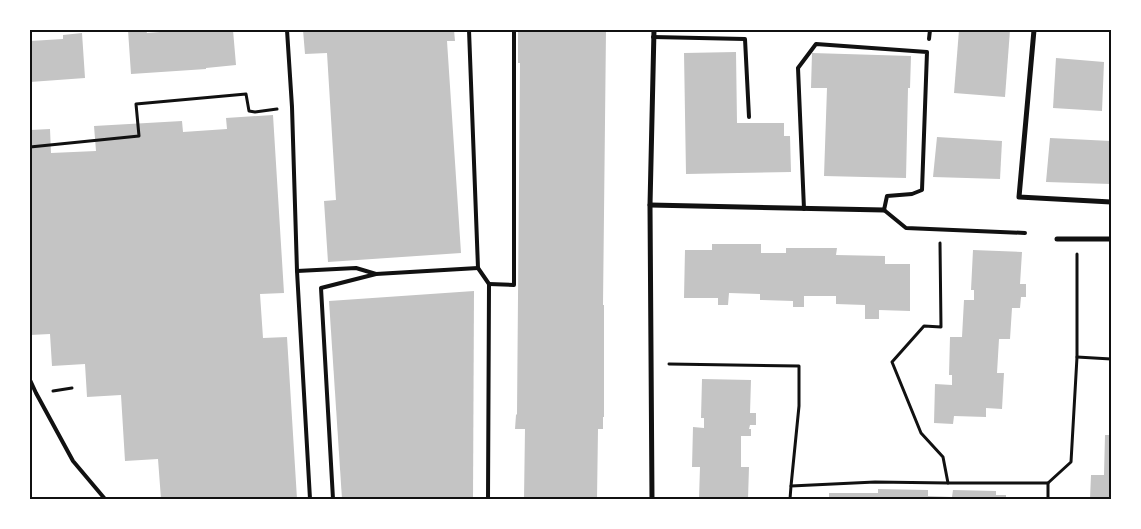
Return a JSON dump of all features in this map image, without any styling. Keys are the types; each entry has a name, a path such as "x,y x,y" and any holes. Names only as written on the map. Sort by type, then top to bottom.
{"street":[{"path":"652,499 650,205 654,30"},
{"path":"1034,30 1019,197 1111,202"},
{"path":"650,205 884,210"},
{"path":"1057,239 1111,239"}],"lane":[{"path":"287,30 292,107 297,271 310,499"},
{"path":"469,30 478,268 489,284 488,499"},
{"path":"489,284 514,285 514,30"},
{"path":"929,39 930,30"},
{"path":"653,37 745,39 750,117"},
{"path":"804,209 798,68 816,44 927,52 922,190 912,194 887,196 884,210 906,228 1025,233"},
{"path":"297,271 356,268 376,274"},
{"path":"333,499 321,288 376,274 478,268"},
{"path":"30,380 73,461 105,499"}],"path":[{"path":"30,147 139,136 136,104 246,94 249,111 271,110"},
{"path":"940,230 941,327 924,326 892,362 921,432 944,457 948,483"},
{"path":"791,486 876,482 1048,483 1071,462 1076,357 1077,238"},
{"path":"1076,357 1111,360"},
{"path":"669,364 799,366 799,406 790,499"},
{"path":"60,390 72,388"},
{"path":"1048,483 1048,499"}],"building":[{"path":"128,30 146,30 147,33 185,30 233,30 236,65 131,74"},
{"path":"303,30 454,30 455,41 447,41 461,253 328,262 324,201 336,200 327,53 305,54"},
{"path":"518,30 606,30 603,305 604,417 603,429 598,429 597,499 524,499 525,429 515,429 517,414 520,63 518,63"},
{"path":"959,30 1010,30 1005,97 954,93"},
{"path":"82,33 85,78 30,82 30,41 63,39 63,35"},
{"path":"736,52 737,123 784,123 784,136 790,136 791,172 686,174 684,53"},
{"path":"812,53 911,56 910,88 908,88 906,178 824,176 827,88 811,88"},
{"path":"1056,58 1104,62 1102,111 1053,108"},
{"path":"273,115 284,293 260,294 263,338 287,337 297,499 161,499 158,459 125,461 121,395 87,397 85,364 52,366 50,334 30,335 30,130 50,129 51,153 96,151 94,126 182,121 183,132 227,129 226,118"},
{"path":"937,137 1002,141 1000,179 933,177"},
{"path":"1050,138 1111,141 1111,184 1046,182"},
{"path":"712,244 761,244 761,253 786,253 786,248 837,248 836,255 885,256 885,264 910,264 910,311 879,310 879,319 865,319 865,305 836,304 836,296 804,296 804,307 793,307 793,301 760,300 760,294 729,293 728,305 718,305 718,298 684,298 685,250 712,250"},
{"path":"973,250 1022,252 1020,284 1026,284 1026,297 1021,297 1020,308 1012,308 1010,339 999,339 997,373 1004,373 1002,409 986,408 986,417 954,416 953,424 934,423 935,384 952,385 952,375 949,375 950,337 962,337 964,300 974,300 974,290 971,290"},
{"path":"474,291 473,499 342,499 329,301"},
{"path":"702,379 751,380 750,413 756,413 756,425 750,425 751,436 741,436 741,467 749,467 748,499 699,499 700,467 692,467 693,427 704,428 704,418 701,418"},
{"path":"1105,435 1111,435 1111,499 1090,499 1091,475 1104,475"},
{"path":"878,489 928,490 928,496 952,497 953,490 996,491 996,495 1006,495 1006,499 829,499 829,493 878,493"},
{"path":"803,497 819,497 819,499 803,499"}]}
